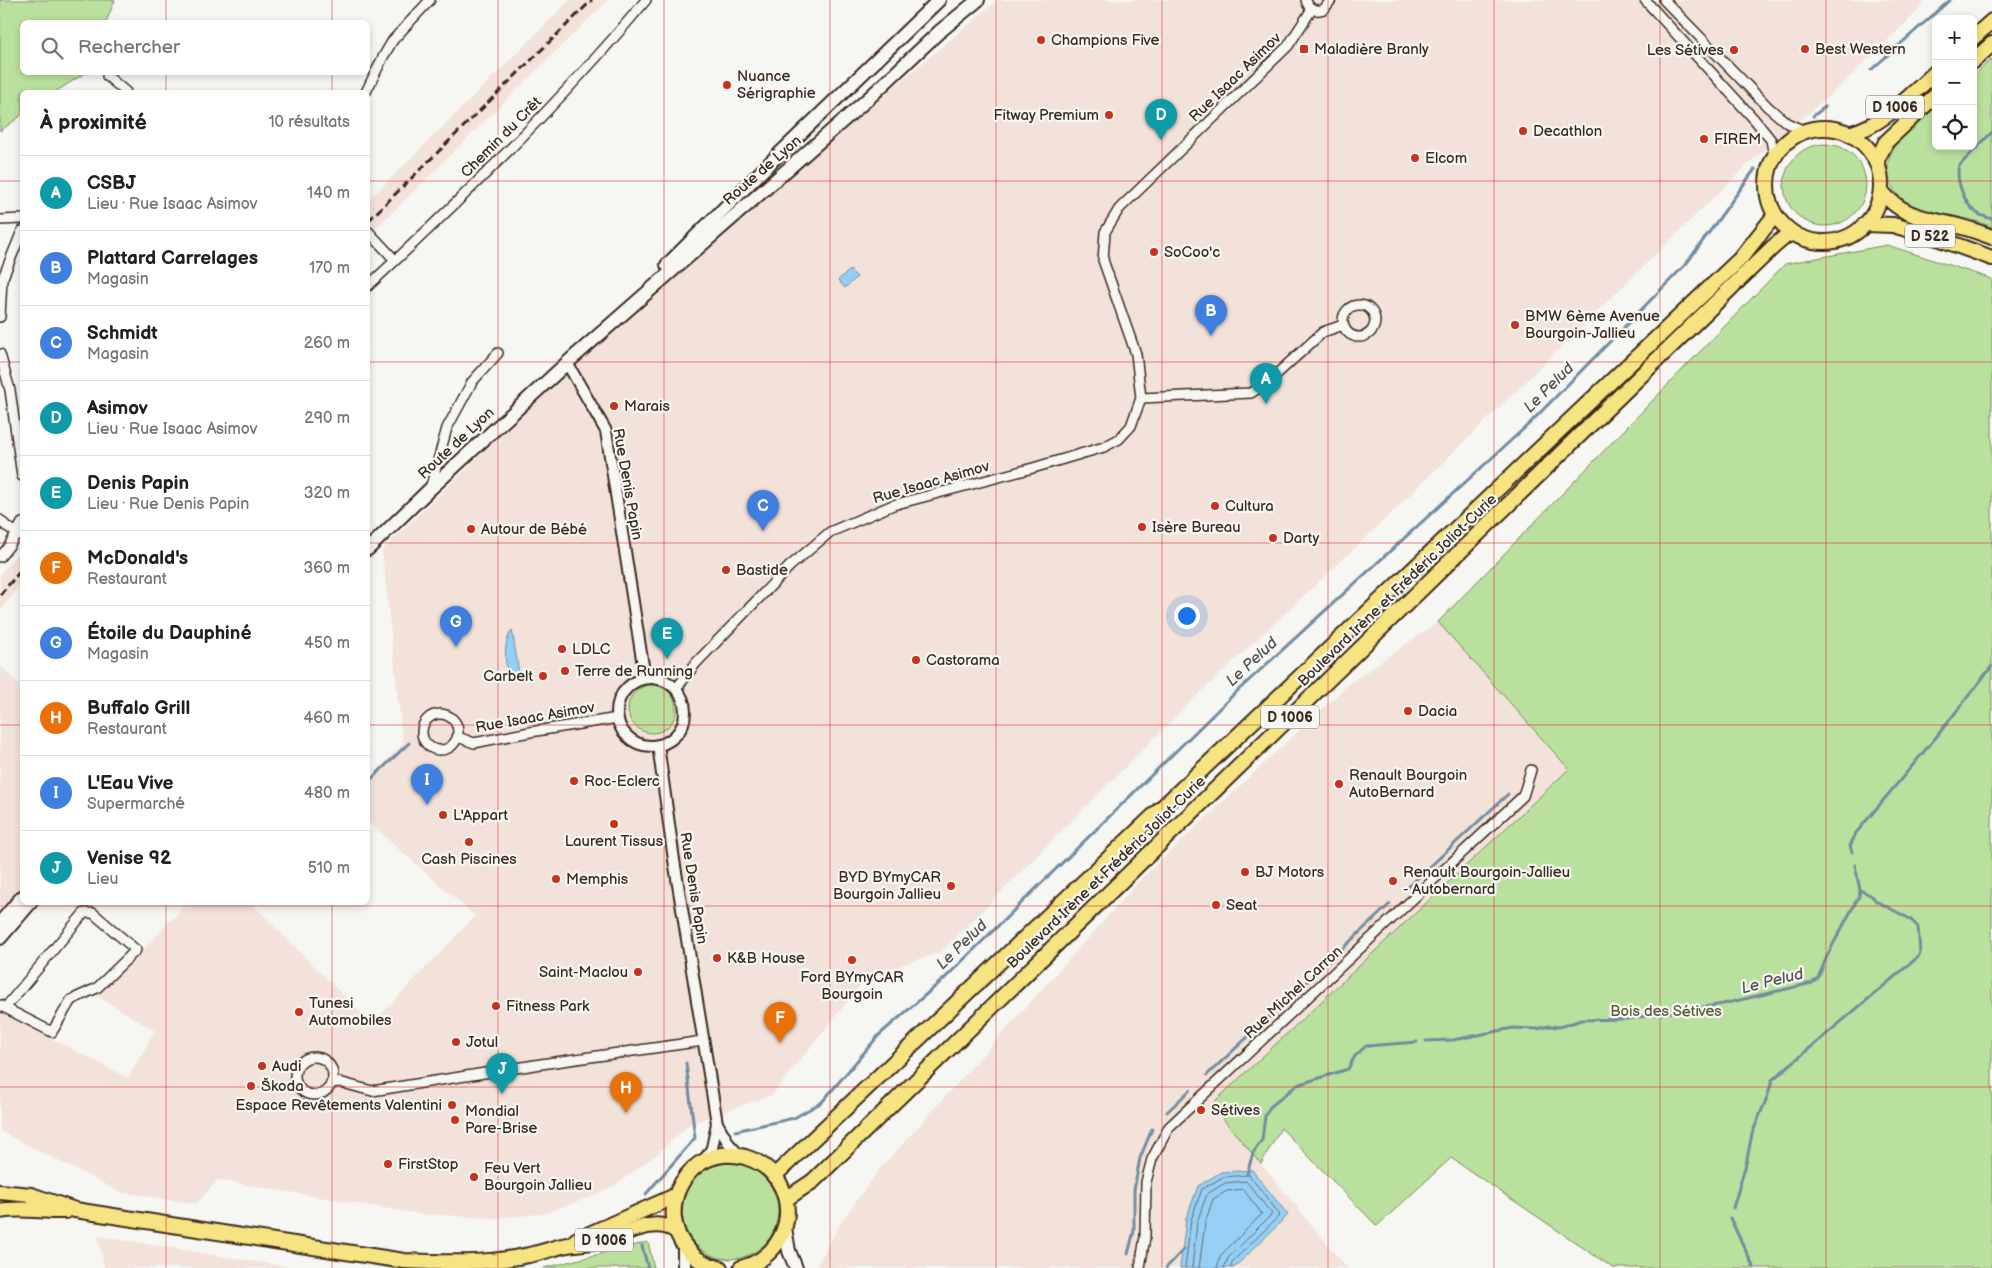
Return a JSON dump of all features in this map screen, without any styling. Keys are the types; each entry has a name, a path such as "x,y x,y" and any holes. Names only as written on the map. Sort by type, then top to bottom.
{"main road":[{"name":"Route de Lyon","path":"567,363 773,160 940,0"},
{"name":"Route de Lyon","path":"370,547 567,363 870,97 939,32 978,0"},
{"path":"1977,34 1992,21"},
{"path":"1974,60 1992,44"},
{"name":"D 1006","path":"1849,134 1858,132 1880,120 1932,75"},
{"name":"D 1006","path":"1876,162 1886,142 1932,99"},
{"path":"1820,128 1835,129 1849,134 1869,150 1876,162 1880,176 1881,191 1878,203 1866,224 1853,234 1839,241 1815,242 1792,234 1774,215 1767,192 1768,174 1774,156 1793,137 1805,131 1820,128"},
{"name":"D 522","path":"1881,191 1899,209 1914,216 1970,229 1992,237"},
{"name":"Boulevard Irène et Frédéric Joliot-Curie","path":"774,1176 1740,259 1774,215"},
{"name":"D 522","path":"1866,224 1893,225 1934,237 1992,258"},
{"name":"Boulevard Irène et Frédéric Joliot-Curie","path":"786,1198 813,1181 1758,261 1786,236 1792,234"},
{"path":"0,923 20,899"},
{"path":"0,938 28,905"},
{"path":"720,1268 704,1263 684,1247 673,1220 675,1196 681,1182 691,1170 704,1161 715,1157 739,1155 766,1167 774,1176 786,1198 785,1228 788,1251 796,1268"},
{"name":"D 1006","path":"0,1192 31,1195 75,1210 404,1261 442,1263 496,1260 528,1255 564,1246 598,1242 658,1224 670,1227 676,1231"},
{"name":"D 1006","path":"564,1246 675,1196"},
{"name":"D 1006","path":"0,1211 23,1209 75,1210"},
{"path":"750,1267 766,1257 777,1244 785,1228"},
{"path":"684,1247 684,1268"}],"street":[{"path":"367,90 383,57 400,30 430,0"},
{"name":"Chemin du Crêt","path":"370,284 592,64 646,0"},
{"path":"1306,0 1312,9 1324,9 1331,0"},
{"path":"1646,0 1754,119 1771,140 1774,156"},
{"path":"1664,0 1768,107 1787,124 1805,131"},
{"name":"Rue Isaac Asimov","path":"676,688 696,663 790,566 830,532 892,505 1104,447 1119,439 1132,426 1141,398 1136,354 1103,260 1106,232 1118,209 1288,46 1312,9"},
{"path":"107,76 124,90"},
{"path":"0,220 20,220"},
{"path":"370,232 395,260"},
{"path":"0,317 2,280 20,237"},
{"path":"1141,398 1251,393 1268,382 1323,332 1342,325"},
{"path":"0,354 10,390 20,462"},
{"path":"430,489 447,428 472,382 498,354"},
{"name":"Rue Denis Papin","path":"567,363 606,431 645,678"},
{"path":"0,520 20,535 0,557"},
{"path":"645,678 662,680 676,688 685,708 684,720 680,730 672,738 658,745 640,744 630,738 622,729 618,718 618,705 623,692 633,683 645,678"},
{"name":"Rue Isaac Asimov","path":"445,714 454,720 458,737 452,746 436,750 424,740 423,729 425,723 433,715 445,714"},
{"name":"Rue Isaac Asimov","path":"458,737 474,743 618,718"},
{"name":"Rue Denis Papin","path":"658,745 717,1123 729,1144 739,1155"},
{"name":"Rue Michel Carron","path":"1140,1268 1146,1237 1146,1182 1152,1159 1169,1127 1524,796 1531,770"},
{"path":"84,913 93,913 136,950 97,988 71,1000 52,1032 2,1006 84,913"},
{"path":"331,1083 339,1082 372,1091 703,1041"},
{"path":"310,1057 320,1058 328,1064 332,1073 331,1083 326,1091 317,1095 308,1094 300,1089 295,1080 296,1070 301,1062 310,1057"},
{"name":"Rue Denis Papin","path":"704,1161 712,1148 717,1123"}],"shaded area":[{"path":"570,0 608,0 370,234 370,199"},
{"path":"998,0 1925,0 1916,13 1838,88 1746,166 1375,529 1188,704 941,952 867,977 772,1095 690,1124 657,1154 614,1186 588,1198 542,1214 492,1218 419,1214 218,1180 196,1204 120,1192 0,1131 0,1012 128,1078 155,1031 94,994 135,959 185,905 253,905 372,1024 475,916 370,824 370,779 403,744 382,550 593,347 812,155"},
{"path":"20,550 20,586 0,611 0,574"},
{"path":"1438,622 1569,769 1212,1104 1347,1268 819,1268 818,1264 843,1219 879,1170 1145,875 1350,683"},
{"path":"0,665 20,686 20,888 0,911"},
{"path":"98,1236 295,1268 104,1268"}],"green space":[{"path":"0,0 115,0 107,20 20,20 20,75 82,75 58,90 20,90 20,116 0,131"},
{"path":"1992,59 1992,227 1973,220 1927,210 1909,203 1895,192 1888,176 1889,158 1896,144 1912,126 1932,108 1932,150 1977,150 1977,72"},
{"path":"1825,144 1841,147 1854,156 1863,169 1866,185 1863,201 1854,214 1841,223 1825,226 1809,223 1796,214 1787,201 1784,185 1787,169 1796,156 1809,147"},
{"name":"Bois des Sétives","path":"1887,245 1992,279 1992,1268 1613,1268 1451,1158 1377,1226 1281,1128 1261,1164 1211,1105 1569,769 1438,622 1785,264"},
{"path":"647,685 657,685 669,692 676,704 676,714 669,726 657,733 647,733 639,729 632,722 628,714 628,704 632,696 639,689"},
{"path":"730,1163 749,1166 764,1177 775,1192 778,1211 775,1230 764,1245 749,1256 730,1259 711,1256 696,1245 685,1230 682,1211 685,1192 696,1177 711,1166"},
{"path":"648,1242 654,1268 544,1268"}],"water":[{"path":"850,270 857,277 845,288 838,280"},
{"path":"512,630 520,679 515,680 510,678 506,660 507,641"},
{"path":"1252,1170 1288,1215 1234,1268 1180,1268 1186,1219 1198,1186 1221,1172"}],"waterway":[{"name":"Le Pelud","path":"1871,70 1950,0"},
{"path":"1813,116 1825,107"},
{"name":"Le Pelud","path":"1992,132 1959,166 1958,172 1962,192 1969,204 1979,214 1992,219"},
{"name":"Le Pelud","path":"735,1131 794,1118 822,1102 879,1035 945,978 1233,695 1530,423 1686,264 1755,169"},
{"name":"Le Pelud","path":"1852,852 1850,846 1856,833 1937,736 1992,666"},
{"path":"370,780 409,743"},
{"path":"1406,889 1508,794"},
{"name":"Le Pelud","path":"1426,1041 1453,1040 1513,1028 1537,1029 1549,1026 1560,1027 1581,1020 1627,1019 1723,1004 1812,983 1818,978 1828,954 1859,896 1860,890 1855,865"},
{"name":"Le Pelud","path":"1733,1208 1746,1164 1752,1134 1772,1080 1918,957 1920,953 1918,927 1910,919 1860,890"},
{"path":"1326,964 1390,904"},
{"path":"1207,1075 1311,978"},
{"name":"Le Pelud","path":"1247,1174 1253,1153 1262,1140 1265,1116 1270,1107 1297,1085 1348,1069 1355,1056 1366,1046 1417,1042"},
{"name":"Le Pelud","path":"646,1194 695,1138 686,1063"},
{"path":"1167,1112 1190,1090"},
{"path":"1128,1254 1134,1231 1134,1190 1140,1158 1152,1129"},
{"name":"Le Pelud","path":"1730,1218 1754,1268"},
{"name":"Le Pelud","path":"642,1246 648,1268"},
{"name":"Le Pelud","path":"1166,1268 1184,1249"}],"railway":[{"path":"370,219 592,0"},
{"path":"0,595 20,571"}],"place":[{"name":"Champions Five","path":"1041,40"},
{"name":"Maladière Branly","path":"1304,49"},
{"name":"Best Western","path":"1805,49"},
{"name":"Les Sétives","path":"1734,50"},
{"name":"Nuance Sérigraphie","path":"727,85"},
{"name":"Fitway Premium","path":"1109,115"},
{"name":"Decathlon","path":"1523,131"},
{"name":"FIREM","path":"1704,139"},
{"name":"Asimov","path":"1161,140"},
{"name":"Elcom","path":"1415,158"},
{"name":"SoCoo'c","path":"1154,252"},
{"name":"BMW 6ème Avenue Bourgoin-Jallieu","path":"1515,325"},
{"name":"Plattard Carrelages","path":"1211,336"},
{"name":"CSBJ","path":"1266,404"},
{"name":"Marais","path":"614,406"},
{"name":"Cultura","path":"1215,506"},
{"name":"Isère Bureau","path":"1142,527"},
{"name":"Autour de Bébé","path":"471,529"},
{"name":"Schmidt","path":"763,531"},
{"name":"Darty","path":"1273,538"},
{"name":"Bastide","path":"726,570"},
{"name":"Étoile du Dauphiné","path":"456,647"},
{"name":"LDLC","path":"562,649"},
{"name":"Denis Papin","path":"667,659"},
{"name":"Castorama","path":"916,660"},
{"name":"Terre de Running","path":"565,671"},
{"name":"Carbelt","path":"543,676"},
{"name":"Dacia","path":"1408,711"},
{"name":"Roc-Eclerc","path":"574,781"},
{"name":"Renault Bourgoin AutoBernard","path":"1339,784"},
{"name":"L'Eau Vive","path":"427,805"},
{"name":"L'Appart","path":"443,815"},
{"name":"Laurent Tissus","path":"614,824"},
{"name":"Cash Piscines","path":"469,842"},
{"name":"BJ Motors","path":"1245,872"},
{"name":"Memphis","path":"556,879"},
{"name":"Renault Bourgoin-Jallieu - Autobernard","path":"1393,881"},
{"name":"BYD BYmyCAR Bourgoin Jallieu","path":"951,886"},
{"name":"Seat","path":"1216,905"},
{"name":"K&B House","path":"717,958"},
{"name":"Ford BYmyCAR Bourgoin","path":"852,960"},
{"name":"Saint-Maclou","path":"638,972"},
{"name":"Fitness Park","path":"496,1006"},
{"name":"Tunesi Automobiles","path":"299,1012"},
{"name":"Jotul","path":"456,1042"},
{"name":"McDonald's","path":"780,1043"},
{"name":"Audi","path":"262,1066"},
{"name":"Škoda","path":"251,1086"},
{"name":"Venise 92","path":"502,1094"},
{"name":"Espace Revêtements Valentini","path":"452,1105"},
{"name":"Sétives","path":"1201,1110"},
{"name":"Buffalo Grill","path":"626,1113"},
{"name":"Mondial Pare-Brise","path":"455,1120"},
{"name":"FirstStop","path":"388,1164"},
{"name":"Feu Vert Bourgoin Jallieu","path":"474,1177"}]}
